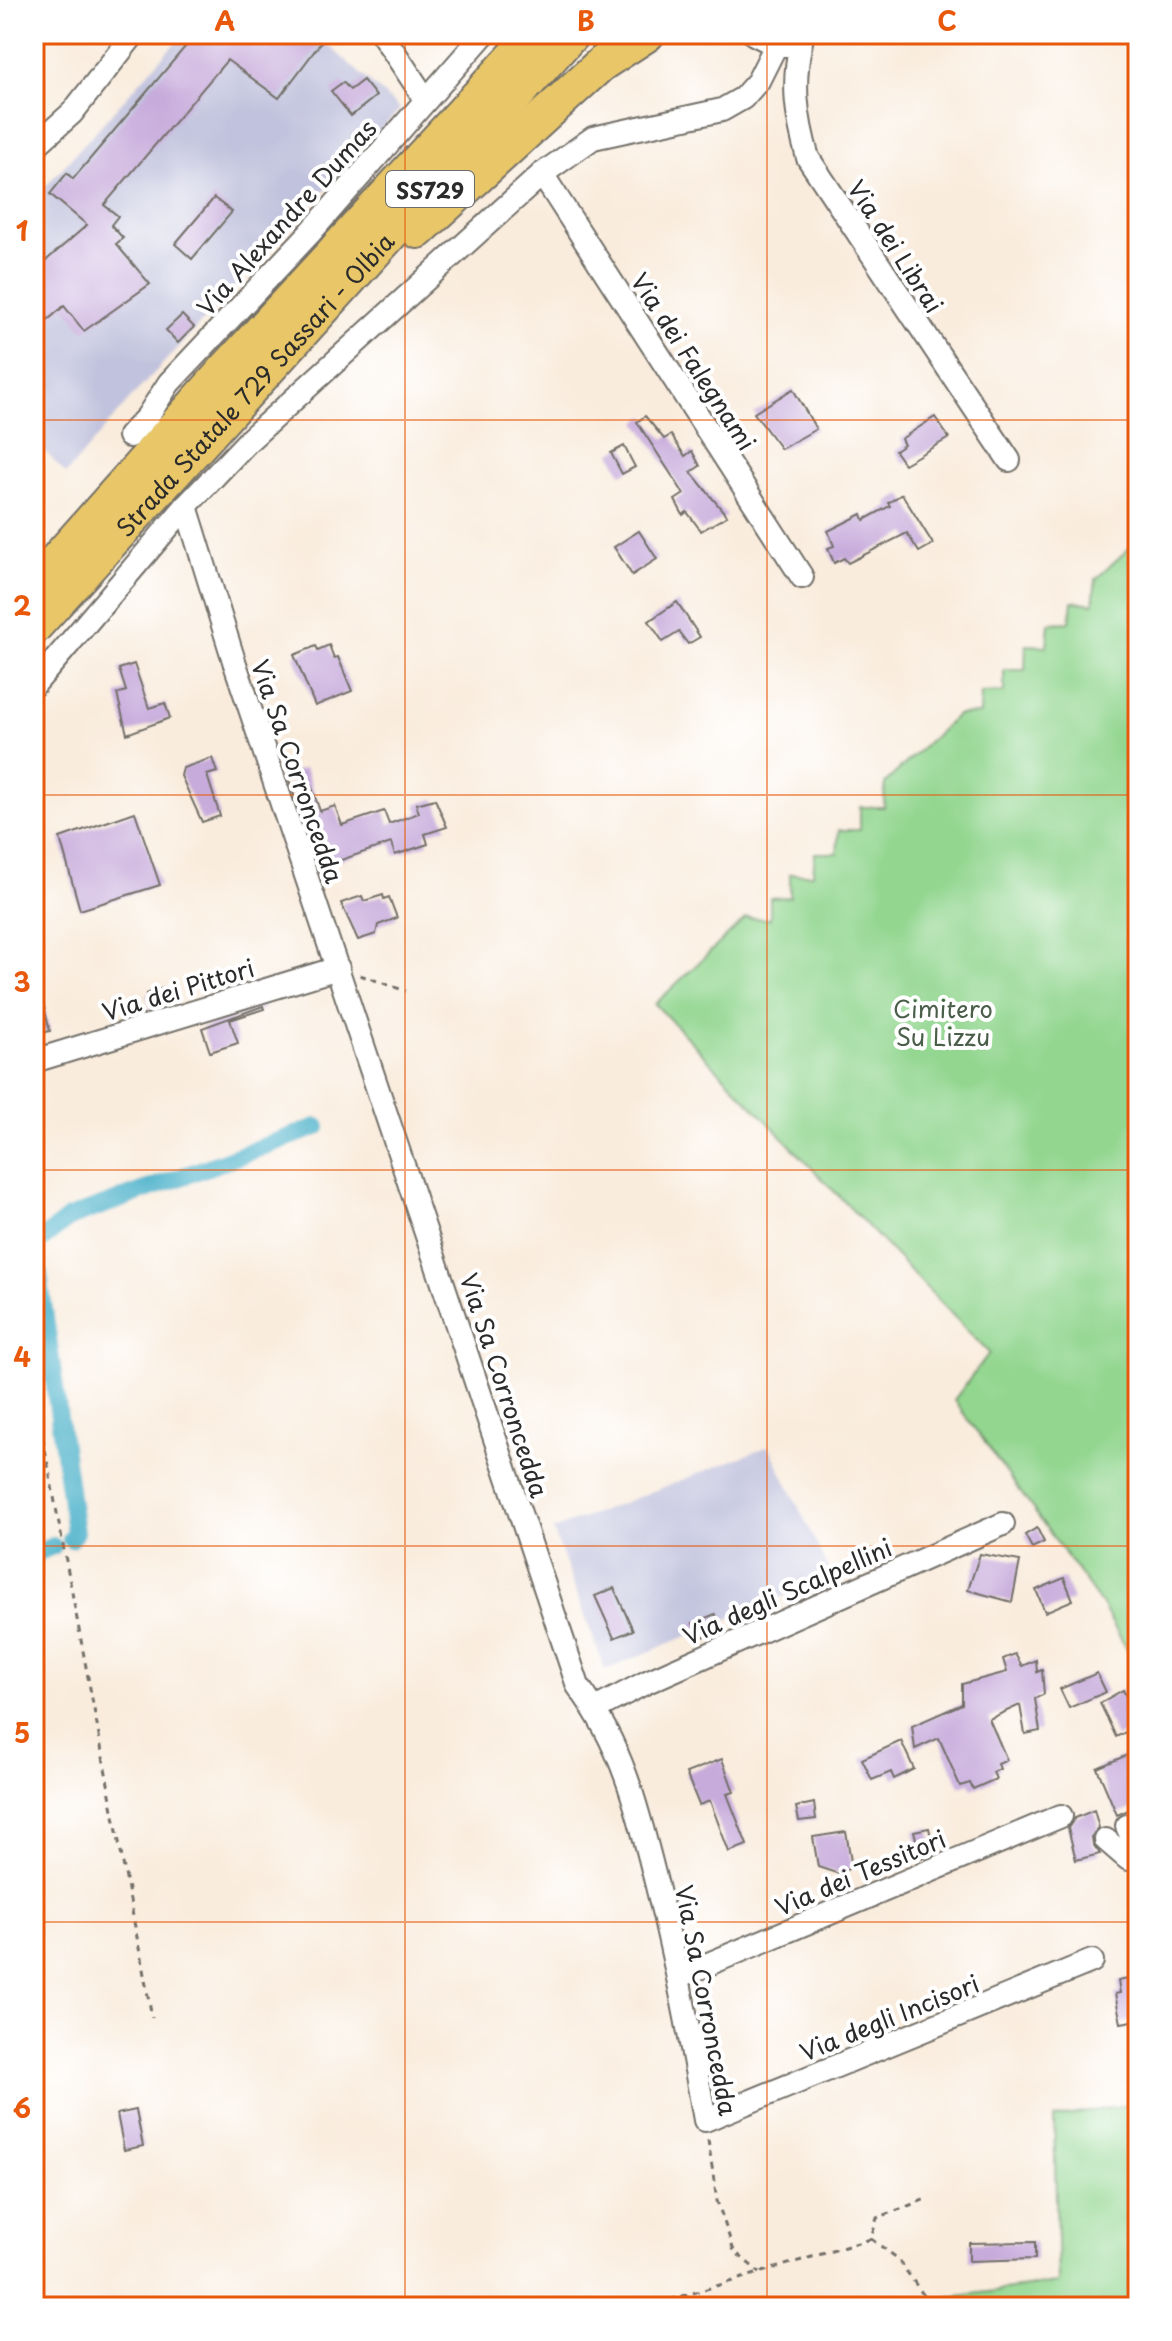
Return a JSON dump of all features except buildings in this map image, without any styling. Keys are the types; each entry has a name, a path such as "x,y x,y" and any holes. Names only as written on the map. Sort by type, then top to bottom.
{"highway":[{"name":"Strada Statale 729 Sassari - Olbia","path":"34,585 226,369 535,34"},
{"name":"Strada Statale 729 Sassari - Olbia","path":"34,627 572,34"},
{"path":"288,345 601,64 647,34"},
{"path":"34,575 65,551"}],"street":[{"path":"34,147 72,113 134,34"},
{"path":"382,34 426,100"},
{"name":"Via Alexandre Dumas","path":"129,436 147,417 169,383 288,257 484,34"},
{"path":"754,34 776,45 807,38"},
{"name":"Via dei Librai","path":"807,38 794,73 796,117 808,158 1009,460"},
{"path":"34,685 186,506 249,440 542,174 593,138 722,110 743,98 758,81 776,45"},
{"name":"Via dei Falegnami","path":"542,174 802,577"},
{"name":"Via Sa Corroncedda","path":"186,506 234,661 578,1686 595,1709 632,1784 680,1976 705,2120"},
{"name":"Via dei Pittori","path":"34,1061 338,968"},
{"name":"Via degli Scalpellini","path":"595,1709 647,1682 1003,1524"},
{"name":"Via dei Tessitori","path":"680,1976 1061,1816"},
{"path":"1127,1826 1132,1854"},
{"path":"1106,1840 1132,1854"},
{"name":"Via degli Incisori","path":"705,2120 1092,1961"}],"path":[{"path":"338,968 406,991"},
{"path":"34,1391 152,2017"},
{"name":"Via Sa Corroncedda","path":"705,2120 717,2201 734,2251 760,2274"},
{"path":"871,2239 877,2218 926,2199"},
{"path":"647,2307 871,2239"},
{"path":"871,2239 897,2258 932,2307"}],"shaded area":[{"path":"183,34 316,34 400,109 130,399 66,474 34,440 34,192 47,185"},
{"path":"769,1446 832,1576 605,1670 553,1530"}],"green space":[{"name":"Cimitero Su Lizzu","path":"1138,540 1138,1669 1102,1605 954,1400 989,1353 655,1004 746,918 770,919 770,898 790,897 790,874 813,874 815,853 837,853 839,830 860,830 860,807 884,807 885,783 957,715 980,714 981,693 1004,692 1004,670 1025,670 1026,645 1047,646 1049,623 1070,622 1072,601 1093,604 1096,579"},
{"path":"1138,2103 1138,2307 952,2307 949,2297 1058,2283 1054,2118"}],"waterway":[{"path":"71,1539 75,1532 35,1245 69,1218 317,1127"},
{"path":"34,1554 53,1546"}]}
